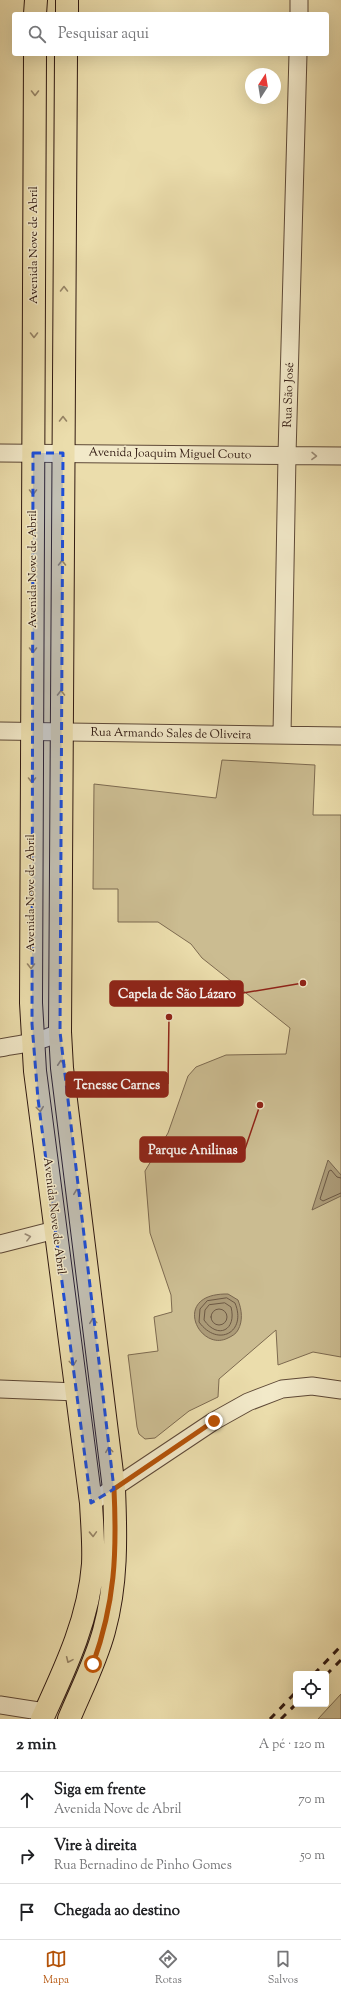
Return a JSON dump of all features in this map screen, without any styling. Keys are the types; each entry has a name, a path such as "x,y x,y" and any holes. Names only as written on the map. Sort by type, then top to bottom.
{"main road":[{"path":"35,12 36,0"},
{"path":"66,12 67,0"},
{"name":"Avenida Nove de Abril","path":"35,56 32,1042 91,1503 93,1564 90,1590 82,1624 72,1654 44,1715"},
{"path":"66,56 60,1032 62,1068 114,1489 116,1534 115,1564 104,1631 93,1664 69,1719"}],"street":[{"path":"299,0 299,12"},
{"name":"Rua São José","path":"282,735 287,456 298,56"},
{"name":"Avenida Joaquim Miguel Couto","path":"0,452 341,456"},
{"name":"Rua Armando Sales de Oliveira","path":"0,731 341,736"},
{"path":"0,1048 47,1039 60,1032"},
{"path":"0,1244 56,1230"},
{"path":"91,1503 214,1421 248,1402 282,1390 312,1386 341,1390"},
{"path":"0,1389 77,1392"},
{"path":"0,1705 44,1715"}],"highlighted area":[{"path":"33,453 63,453 60,1032 114,1489 91,1503 38,1099 32,1024"}],"shaded area":[{"path":"222,760 315,765 313,815 341,815 341,1357 313,1352 278,1365 276,1330 219,1379 218,1397 189,1411 155,1438 145,1439 139,1434 137,1427 128,1355 158,1351 154,1317 172,1312 171,1295 150,1233 145,1171 168,1133 188,1076 196,1067 226,1055 286,1054 290,1028 202,958 191,944 158,922 118,922 118,889 93,889 94,784 216,798"},
{"path":"341,1694 341,1719 318,1719"}],"water":[{"path":"328,1160 341,1175 341,1196 312,1210"},
{"path":"228,1294 238,1300 241,1312 240,1327 235,1334 228,1338 217,1340 208,1337 200,1330 195,1321 195,1311 199,1303 210,1296"}],"railway":[{"path":"317,1671 341,1646"},
{"path":"329,1672 341,1660"},
{"path":"270,1719 293,1695"},
{"path":"281,1719 293,1707"}],"place":[{"name":"Capela de São Lázaro","path":"303,983"},
{"name":"Tenesse Carnes","path":"169,1017"},
{"name":"Parque Anilinas","path":"260,1105"}],"route":[{"path":"93,1664 104,1631 115,1564 116,1534 114,1489 214,1421"}]}
